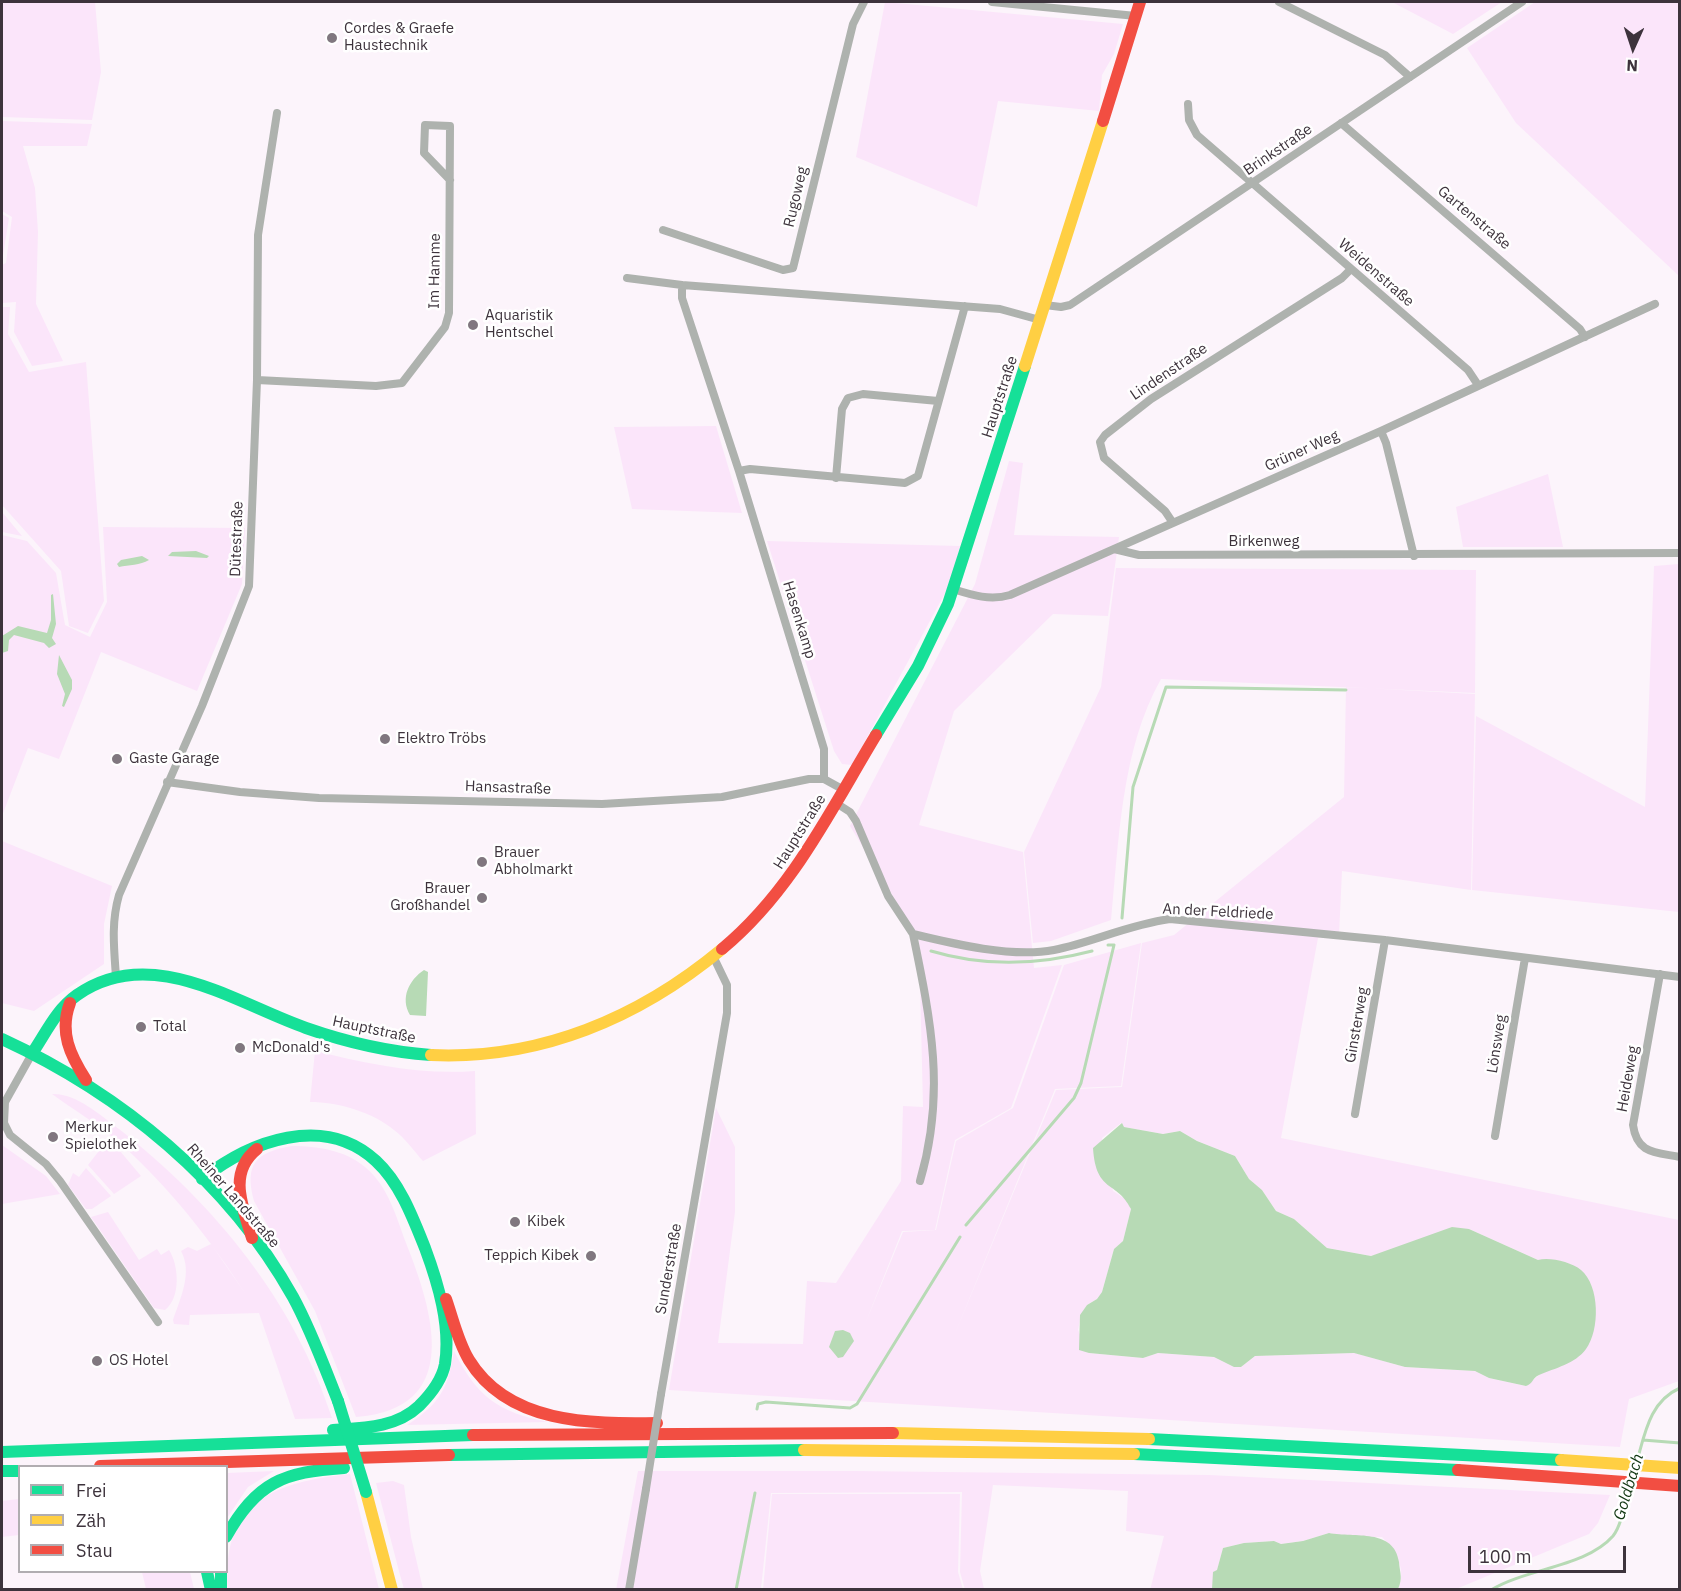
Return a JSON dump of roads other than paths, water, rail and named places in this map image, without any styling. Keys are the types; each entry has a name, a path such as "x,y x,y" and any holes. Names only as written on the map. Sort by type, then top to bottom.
{"main road":[{"name":"Hauptstraße","path":"33,1052 58,1011 81,991 116,977 160,975 201,983 288,1021 345,1041 424,1055 458,1056 522,1049 600,1026 656,999 742,932 770,902 811,846 920,660 953,589 1140,2"},
{"path":"81,991 69,1003 64,1016 63,1029 66,1043 75,1063 88,1083"},
{"name":"Rheiner Landstraße","path":"2,1039 33,1052 88,1083 140,1120 202,1179 252,1238 295,1302 338,1401 366,1492 392,1590"},
{"path":"252,1238 237,1183 239,1170 254,1150 287,1135"},
{"path":"202,1179 218,1164 243,1151 287,1135 321,1136 349,1144 374,1159 396,1182 419,1228 434,1275 469,1360 494,1389 509,1400 526,1408 566,1418 596,1422 684,1423 705,1433"},
{"path":"259,1442 268,1434 370,1428 395,1421 418,1407 438,1381 444,1364 446,1344 434,1275"},
{"path":"2,1452 484,1435 970,1434 1170,1439 1680,1468"},
{"path":"153,1465 445,1454 920,1450 1109,1454 1321,1463 1680,1486"},
{"path":"228,1533 238,1513 255,1492 281,1477 314,1469 414,1464 445,1454"},
{"path":"207,1573 211,1590"},
{"path":"221,1573 221,1590"}],"street":[{"name":"Rugoweg","path":"663,230 783,270 793,268 849,35 864,2"},
{"path":"992,2 1136,16"},
{"path":"1279,2 1385,55 1410,77"},
{"name":"Brinkstraße","path":"1045,304 1061,307 1070,305 1522,2"},
{"name":"Weidenstraße","path":"1188,104 1189,120 1197,135 1468,370 1478,385"},
{"name":"Dütestraße","path":"116,977 112,935 114,914 249,586 257,380 258,235 277,113"},
{"name":"Gartenstraße","path":"1341,123 1464,226 1580,329 1585,337"},
{"name":"Im Hamme","path":"257,380 376,386 402,383 445,327 449,313 450,180 450,126 425,125 424,153 450,180"},
{"name":"Lindenstraße","path":"1173,523 1165,511 1104,459 1100,442 1105,435 1151,399 1342,278 1351,269"},
{"path":"627,278 682,285 1000,309 1040,320"},
{"name":"Hasenkamp","path":"682,285 682,298 739,471 824,749 824,779"},
{"name":"Grüner Weg","path":"953,589 975,596 1000,598 1381,431 1655,303"},
{"path":"739,471 750,469 905,483 918,476 965,306"},
{"path":"836,478 842,409 848,398 863,394 938,401"},
{"path":"1381,431 1414,556"},
{"name":"Birkenweg","path":"1114,549 1139,555 1414,556 1680,553"},
{"name":"Hansastraße","path":"167,782 240,792 319,798 602,804 706,799 754,792 809,779 824,779"},
{"path":"824,779 844,790"},
{"path":"836,803 850,812 856,821 888,896 913,934 934,1040 934,1094 927,1156 920,1181"},
{"name":"An der Feldriede","path":"913,934 955,945 1020,951 1053,950 1137,924 1170,919 1385,940 1680,977"},
{"name":"Ginsterweg","path":"1355,1114 1385,940"},
{"name":"Sunderstraße","path":"629,1590 727,1013 727,985 713,956"},
{"name":"Lönsweg","path":"1495,1136 1525,958"},
{"name":"Heideweg","path":"1660,974 1633,1125 1635,1139 1648,1151 1680,1156"},
{"path":"33,1052 5,1102 4,1123 10,1135 53,1173 158,1322"}],"waterway":[{"path":"1122,918 1133,787 1166,687 1346,690"},
{"path":"966,1225 1074,1098 1081,1083 1114,945 1108,945"},
{"path":"931,951 991,962 1052,959 1092,951"},
{"path":"757,1409 758,1404 766,1402 850,1408 857,1404 960,1237"},
{"name":"Goldbach","path":"1637,1461 1646,1429 1655,1409 1670,1394 1680,1388"},
{"path":"1643,1440 1680,1443"},
{"name":"Goldbach","path":"1491,1590 1521,1577 1572,1561 1601,1546 1613,1536 1619,1526 1629,1487"},
{"path":"736,1590 755,1493"}],"place":[{"name":"Cordes & Graefe Haustechnik","path":"332,38"},
{"name":"Aquaristik Hentschel","path":"473,325"},
{"name":"Elektro Tröbs","path":"385,739"},
{"name":"Gaste Garage","path":"117,759"},
{"name":"Brauer Abholmarkt","path":"482,862"},
{"name":"Brauer Großhandel","path":"482,898"},
{"name":"Total","path":"141,1027"},
{"name":"McDonald's","path":"240,1048"},
{"name":"Merkur Spielothek","path":"53,1137"},
{"name":"Kibek","path":"515,1222"},
{"name":"Teppich Kibek","path":"591,1256"},
{"name":"OS Hotel","path":"97,1361"}]}
